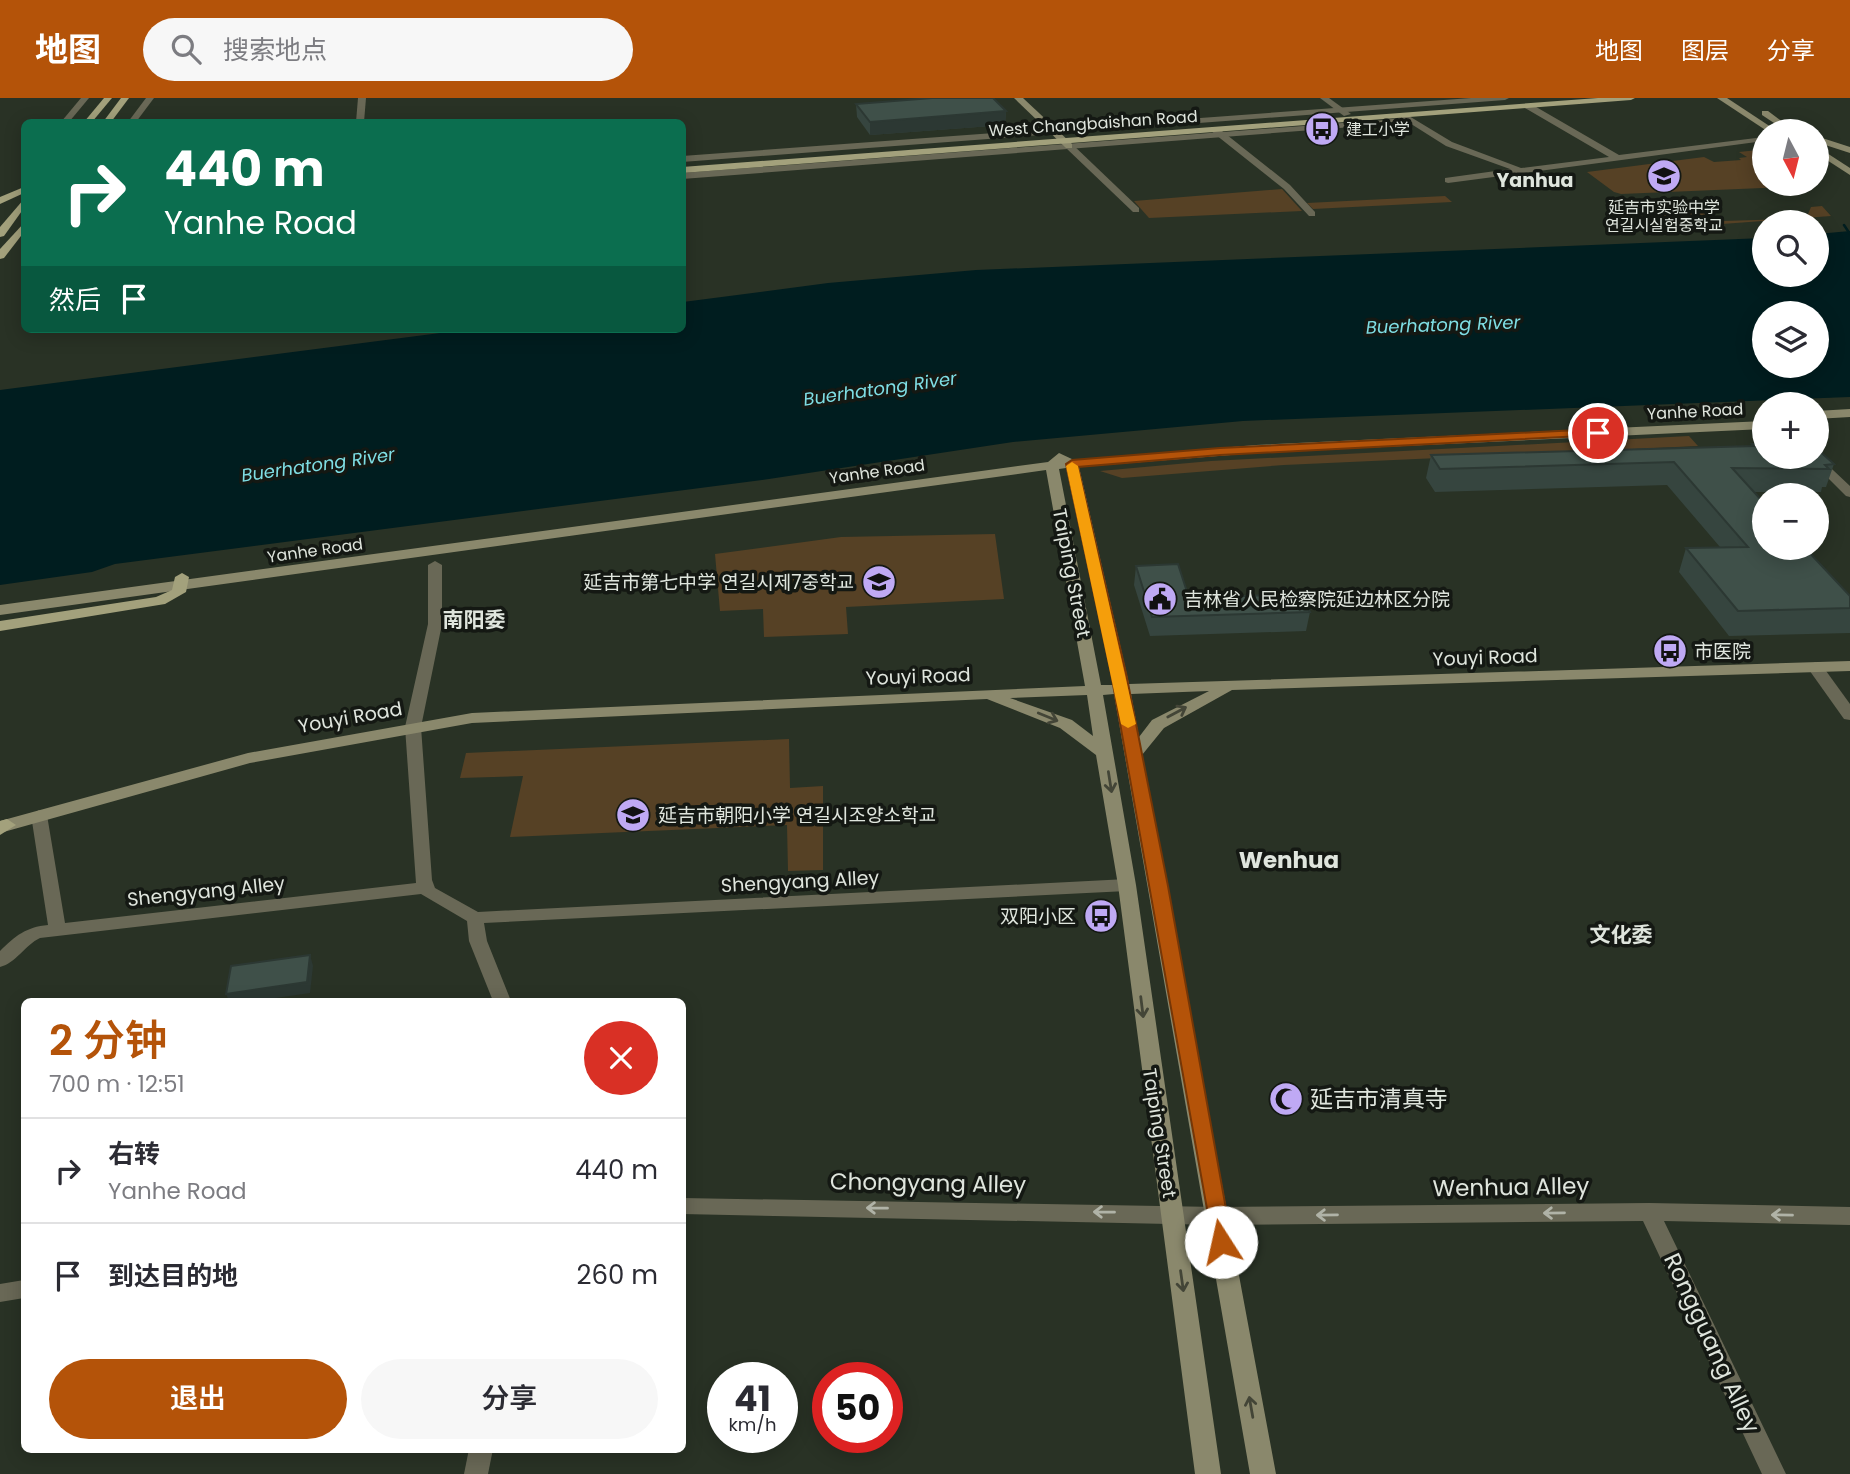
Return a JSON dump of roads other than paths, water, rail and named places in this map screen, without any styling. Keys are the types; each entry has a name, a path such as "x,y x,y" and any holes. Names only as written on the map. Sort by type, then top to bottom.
{"main road":[{"path":"90,119 108,98"},
{"path":"109,119 125,98"},
{"path":"1018,98 1060,138"},
{"name":"West Changbaishan Road","path":"686,170 1344,112 1560,98"},
{"name":"West Changbaishan Road","path":"686,164 1060,138 1217,132 1631,98"},
{"path":"1721,98 1754,119"},
{"path":"1752,105 1773,119"},
{"path":"1352,124 1370,118"},
{"path":"1829,144 1850,152"},
{"path":"1829,154 1850,152"},
{"path":"1829,160 1850,172"},
{"path":"1829,164 1850,183"},
{"path":"0,201 21,191"},
{"path":"0,233 12,218"},
{"path":"0,258 21,230"},
{"path":"0,258 21,248"},
{"path":"1829,415 1850,414"},
{"name":"Yanhe Road","path":"0,601 181,581 1061,462 1274,441 1752,419"},
{"path":"1829,422 1850,421"},
{"name":"Yanhe Road","path":"1061,462 1752,426"},
{"name":"Taiping Street","path":"1061,462 1122,690 1263,1474"},
{"name":"Taiping Street","path":"1061,462 1094,690 1127,885 1208,1474"},
{"path":"0,626 147,604 176,594 181,581"},
{"name":"Yanhe Road","path":"0,610 181,581"},
{"name":"Youyi Road","path":"2,826 248,758 413,727 528,714 1094,690 1850,666"},
{"path":"1134,754 1158,724 1170,715 1233,686"},
{"path":"984,695 1066,724 1105,753"}],"street":[{"path":"68,119 85,98"},
{"path":"134,119 150,98"},
{"path":"360,119 362,98"},
{"path":"1324,98 1344,112"},
{"name":"West Changbaishan Road","path":"1344,112 1506,98"},
{"path":"1528,106 1616,158"},
{"path":"1352,124 1405,118 1449,144 1518,170"},
{"name":"West Changbaishan Road","path":"1217,132 1352,124"},
{"path":"1217,132 1287,187 1312,214"},
{"path":"1060,138 1136,210"},
{"name":"West Changbaishan Road","path":"686,159 1060,138"},
{"name":"West Changbaishan Road","path":"686,176 1060,138"},
{"path":"1448,180 1752,141"},
{"path":"1825,469 1850,493"},
{"path":"435,565 435,624 413,727 424,880 427,891 475,918 478,941 501,998"},
{"path":"1815,667 1850,715"},
{"path":"39,815 57,929"},
{"name":"Shengyang Alley","path":"475,918 1127,885"},
{"name":"Shengyang Alley","path":"0,961 24,938 37,932 426,888"},
{"name":"Chongyang Alley","path":"686,1206 1172,1214"},
{"name":"Wenhua Alley","path":"1172,1214 1217,1216 1649,1212 1850,1216"},
{"name":"Rongguang Alley","path":"1649,1212 1774,1474"},
{"path":"0,1293 21,1290"},
{"path":"476,1474 480,1453"}],"water":[{"name":"Buerhatong River","path":"1850,231 1850,397 1829,398 1829,392 1752,392 1752,401 1243,421 1013,442 769,479 115,564 92,572 0,585 0,390 440,333 686,333 686,302 828,283 976,270 1752,238 1752,287 1829,287 1829,233"}],"waterway":[{"path":"1844,225 1850,234"}],"place":[{"name":"建工小学","path":"1322,129"},
{"name":"延吉市实验中学 연길시실험중학교","path":"1664,176"},
{"name":"延吉市第七中学 연길시제7중학교","path":"879,582"},
{"name":"吉林省人民检察院延边林区分院","path":"1160,599"},
{"name":"市医院","path":"1670,651"},
{"name":"延吉市朝阳小学 연길시조양소학교","path":"633,815"},
{"name":"双阳小区","path":"1101,916"},
{"name":"延吉市清真寺","path":"1286,1099"}],"district":[{"name":"Yanhua","path":"1535,180"},
{"name":"南阳委","path":"474,620"},
{"name":"Wenhua","path":"1289,860"},
{"name":"文化委","path":"1621,935"}]}
